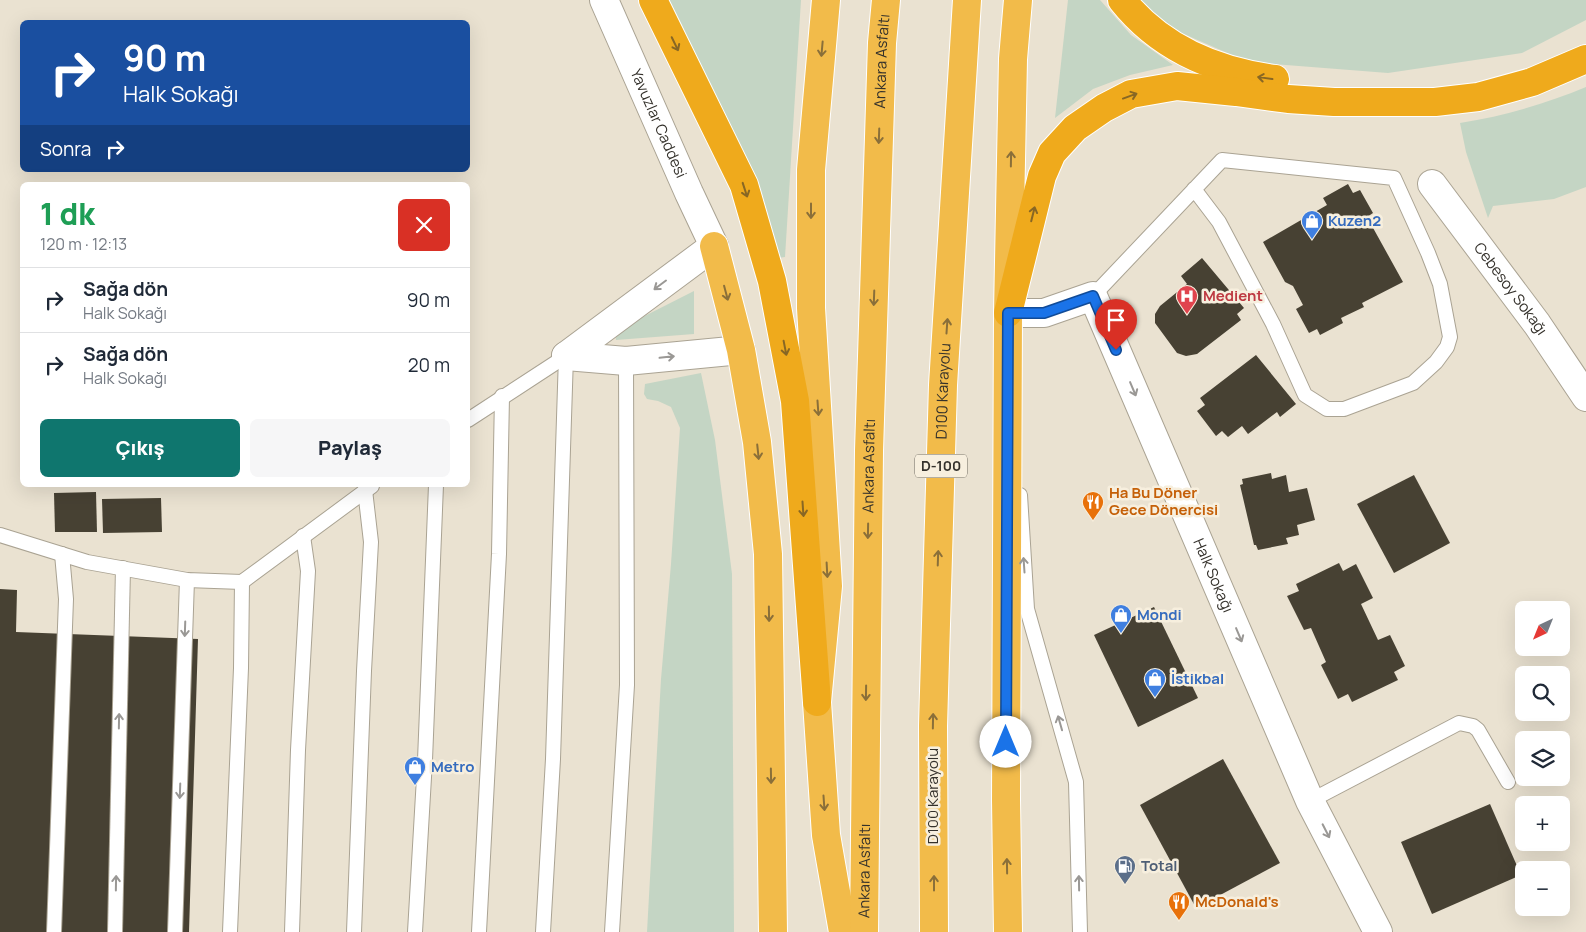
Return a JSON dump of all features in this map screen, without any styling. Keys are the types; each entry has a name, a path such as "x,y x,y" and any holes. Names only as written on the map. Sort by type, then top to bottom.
{"highway":[{"path":"653,0 744,185 772,281 795,401 826,835 843,932"},
{"path":"817,702 828,586 811,308 811,170 826,0"},
{"name":"Ankara Asfaltı","path":"864,932 869,451 882,43 886,0"},
{"name":"D100 Karayolu","path":"934,932 933,726 943,385 967,0"},
{"path":"1007,932 1008,313 1013,59 1018,0"},
{"path":"1122,0 1148,29 1170,44 1206,62 1247,75 1341,88 1417,90 1468,83 1518,72 1549,62 1586,44"},
{"path":"1008,313 1042,176 1052,154 1075,128 1104,108 1131,94 1177,86 1288,99 1334,102 1434,102 1478,97 1532,82 1586,59"},
{"path":"714,246 741,350 757,442 768,554 773,932"}],"street":[{"name":"Yavuzlar Caddesi","path":"604,0 714,246"},
{"name":"Cebesoy Sokağı","path":"1432,184 1537,324 1586,397"},
{"path":"566,356 714,246"},
{"path":"1008,313 1044,313 1093,296"},
{"name":"Halk Sokağı","path":"1093,296 1310,801 1378,932"},
{"path":"566,356 626,361 741,350"}],"lane":[{"path":"1093,296 1194,189 1222,160 1394,178 1440,284 1450,337 1447,347 1436,362 1413,383 1344,409 1327,409 1305,395 1273,324 1219,222 1194,189"},
{"path":"1008,313 1027,609 1076,782 1080,932"},
{"path":"470,419 566,356"},
{"path":"544,932 554,750 566,356"},
{"path":"612,932 627,685 626,361"},
{"path":"479,932 499,554 502,396"},
{"path":"415,932 425,760 436,487"},
{"path":"0,535 87,562 187,580 242,582 369,488"},
{"path":"354,932 371,542 369,488"},
{"path":"292,932 298,750 308,572 303,536"},
{"path":"54,932 66,599 62,554"},
{"path":"115,932 123,568"},
{"path":"175,932 187,580"},
{"path":"230,932 241,668 242,582"},
{"path":"1310,801 1459,723 1473,726 1478,730 1508,782"}],"green space":[{"path":"664,0 801,0 785,257 778,258"},
{"path":"1068,0 1100,0 1131,35 1173,65 1130,75 1093,89 1055,118"},
{"path":"1139,0 1586,0 1586,20 1522,53 1388,73 1248,62 1154,21"},
{"path":"1586,87 1586,187 1554,199 1493,206 1488,218 1466,152 1460,123 1524,109"},
{"path":"694,291 694,334 616,340 615,331"},
{"path":"701,373 715,440 732,574 734,932 647,932 661,679 680,428 671,407 658,401 647,399 644,394 645,384"}],"building":[{"path":"1348,184 1353,193 1360,190 1373,213 1367,217 1403,282 1362,303 1364,307 1341,318 1343,323 1320,335 1317,329 1309,333 1296,309 1303,305 1293,286 1285,282 1263,242 1327,205 1323,198"},
{"path":"1202,258 1244,308 1237,314 1241,320 1197,354 1186,356 1177,353 1155,323 1155,314 1160,306 1187,284 1181,276"},
{"path":"1256,355 1296,404 1280,417 1277,412 1248,434 1242,426 1228,437 1222,431 1216,436 1197,411 1205,405 1200,398"},
{"path":"1271,473 1272,479 1286,475 1289,492 1307,488 1315,520 1297,525 1299,535 1286,538 1288,544 1258,550 1256,545 1254,545 1240,485 1243,484 1242,479"},
{"path":"1414,475 1450,543 1394,573 1357,504"},
{"path":"96,492 97,532 55,532 54,493"},
{"path":"161,498 162,532 103,533 102,499"},
{"path":"1339,563 1343,571 1356,564 1373,598 1361,604 1378,640 1390,635 1405,666 1394,672 1398,680 1352,702 1348,694 1338,699 1321,665 1326,662 1311,628 1304,630 1287,596 1299,591 1296,584"},
{"path":"0,589 17,590 16,632 198,639 189,932 0,932"},
{"path":"1154,607 1198,698 1138,727 1094,635"},
{"path":"1223,759 1280,863 1196,908 1140,805"},
{"path":"1490,804 1515,861 1515,878 1432,914 1401,842"}],"place":[{"name":"Kuzen2","path":"1312,240"},
{"name":"Medient","path":"1187,315"},
{"name":"Ha Bu Döner Gece Dönercisi","path":"1093,521"},
{"name":"Mondi","path":"1121,634"},
{"name":"İstikbal","path":"1155,698"},
{"name":"Metro","path":"415,786"},
{"name":"Total","path":"1125,885"},
{"name":"McDonald's","path":"1179,921"}],"route":[{"path":"1006,742 1008,313 1044,313 1093,296 1116,350"}]}
